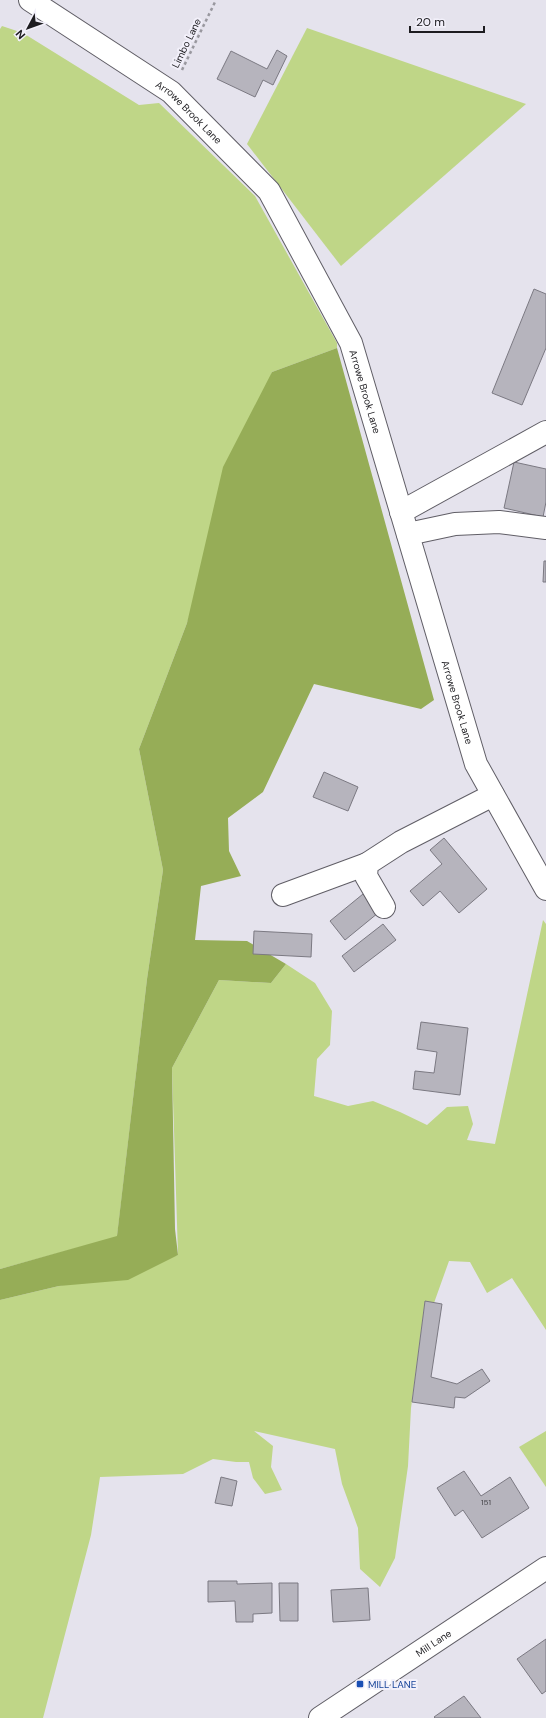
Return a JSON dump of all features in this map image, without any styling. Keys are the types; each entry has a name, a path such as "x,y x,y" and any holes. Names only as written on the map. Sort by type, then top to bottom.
{"street":[{"name":"Arrowe Brook Lane","path":"30,0 171,92 269,191 351,343 476,764 546,889"},
{"path":"401,512 546,432"},
{"path":"408,534 455,524 499,522 546,528"},
{"path":"283,895 367,864 401,842 493,796"},
{"path":"367,864 366,876 384,907"},
{"name":"Mill Lane","path":"320,1718 546,1568"}],"path":[{"name":"Limbo Lane","path":"171,92 216,0"}],"green space":[{"path":"2,26 23,33 139,105 159,103 255,196 337,343 337,348 272,372 187,623 139,749 163,870 147,979 117,1237 0,1269 0,29"},
{"path":"307,28 526,104 341,266 247,144"},
{"path":"337,348 434,700 421,709 314,684 263,792 228,818 229,851 241,876 201,886 195,940 247,941 286,964 271,983 219,980 172,1068 175,1229 178,1255 128,1280 59,1286 0,1300 0,1269 117,1236 147,979 163,870 139,749 187,623 223,467 272,372"},
{"path":"543,920 546,924 546,1330 512,1278 487,1293 470,1262 449,1261 434,1303 425,1302 411,1408 408,1466 395,1558 380,1587 360,1569 358,1528 342,1484 335,1449 254,1431 273,1446 271,1467 282,1490 265,1494 253,1478 249,1462 213,1459 183,1474 100,1477 91,1535 43,1718 0,1718 0,1300 178,1255 172,1068 219,980 271,983 286,964 315,983 332,1011 330,1045 317,1059 314,1096 348,1106 373,1101 427,1125 447,1107 468,1106 473,1124 467,1140 495,1144"},
{"path":"546,1431 546,1487 519,1447"}],"building":[{"path":"277,50 287,56 273,85 263,80 255,97 217,79 231,51 267,69"},
{"path":"534,289 546,294 546,348 522,405 492,393"},
{"path":"514,462 546,469 546,502 543,517 504,508"},
{"path":"544,561 546,561 546,582 543,582"},
{"path":"324,772 358,787 348,811 313,797"},
{"path":"444,838 487,889 459,913 440,891 423,906 410,891 442,864 430,850"},
{"path":"363,894 378,913 345,940 330,921"},
{"path":"383,924 396,940 354,972 342,956"},
{"path":"254,931 312,934 311,957 253,954"},
{"path":"421,1022 468,1028 460,1095 413,1089 415,1071 434,1073 437,1052 417,1049"},
{"path":"425,1301 442,1304 431,1377 457,1384 482,1369 490,1381 465,1398 455,1397 454,1408 412,1402"},
{"path":"464,1471 481,1496 510,1477 529,1508 482,1538 463,1510 455,1516 437,1488"},
{"path":"221,1477 237,1481 232,1506 215,1503"},
{"path":"208,1581 237,1581 237,1584 272,1583 272,1613 253,1614 253,1622 236,1622 235,1601 208,1602"},
{"path":"279,1583 298,1583 298,1621 280,1621"},
{"path":"368,1588 370,1620 333,1622 331,1590"},
{"path":"546,1639 546,1691 542,1694 517,1659"},
{"path":"464,1696 481,1718 434,1717"}],"place":[{"name":"MILL LANE","path":"360,1684"}]}
